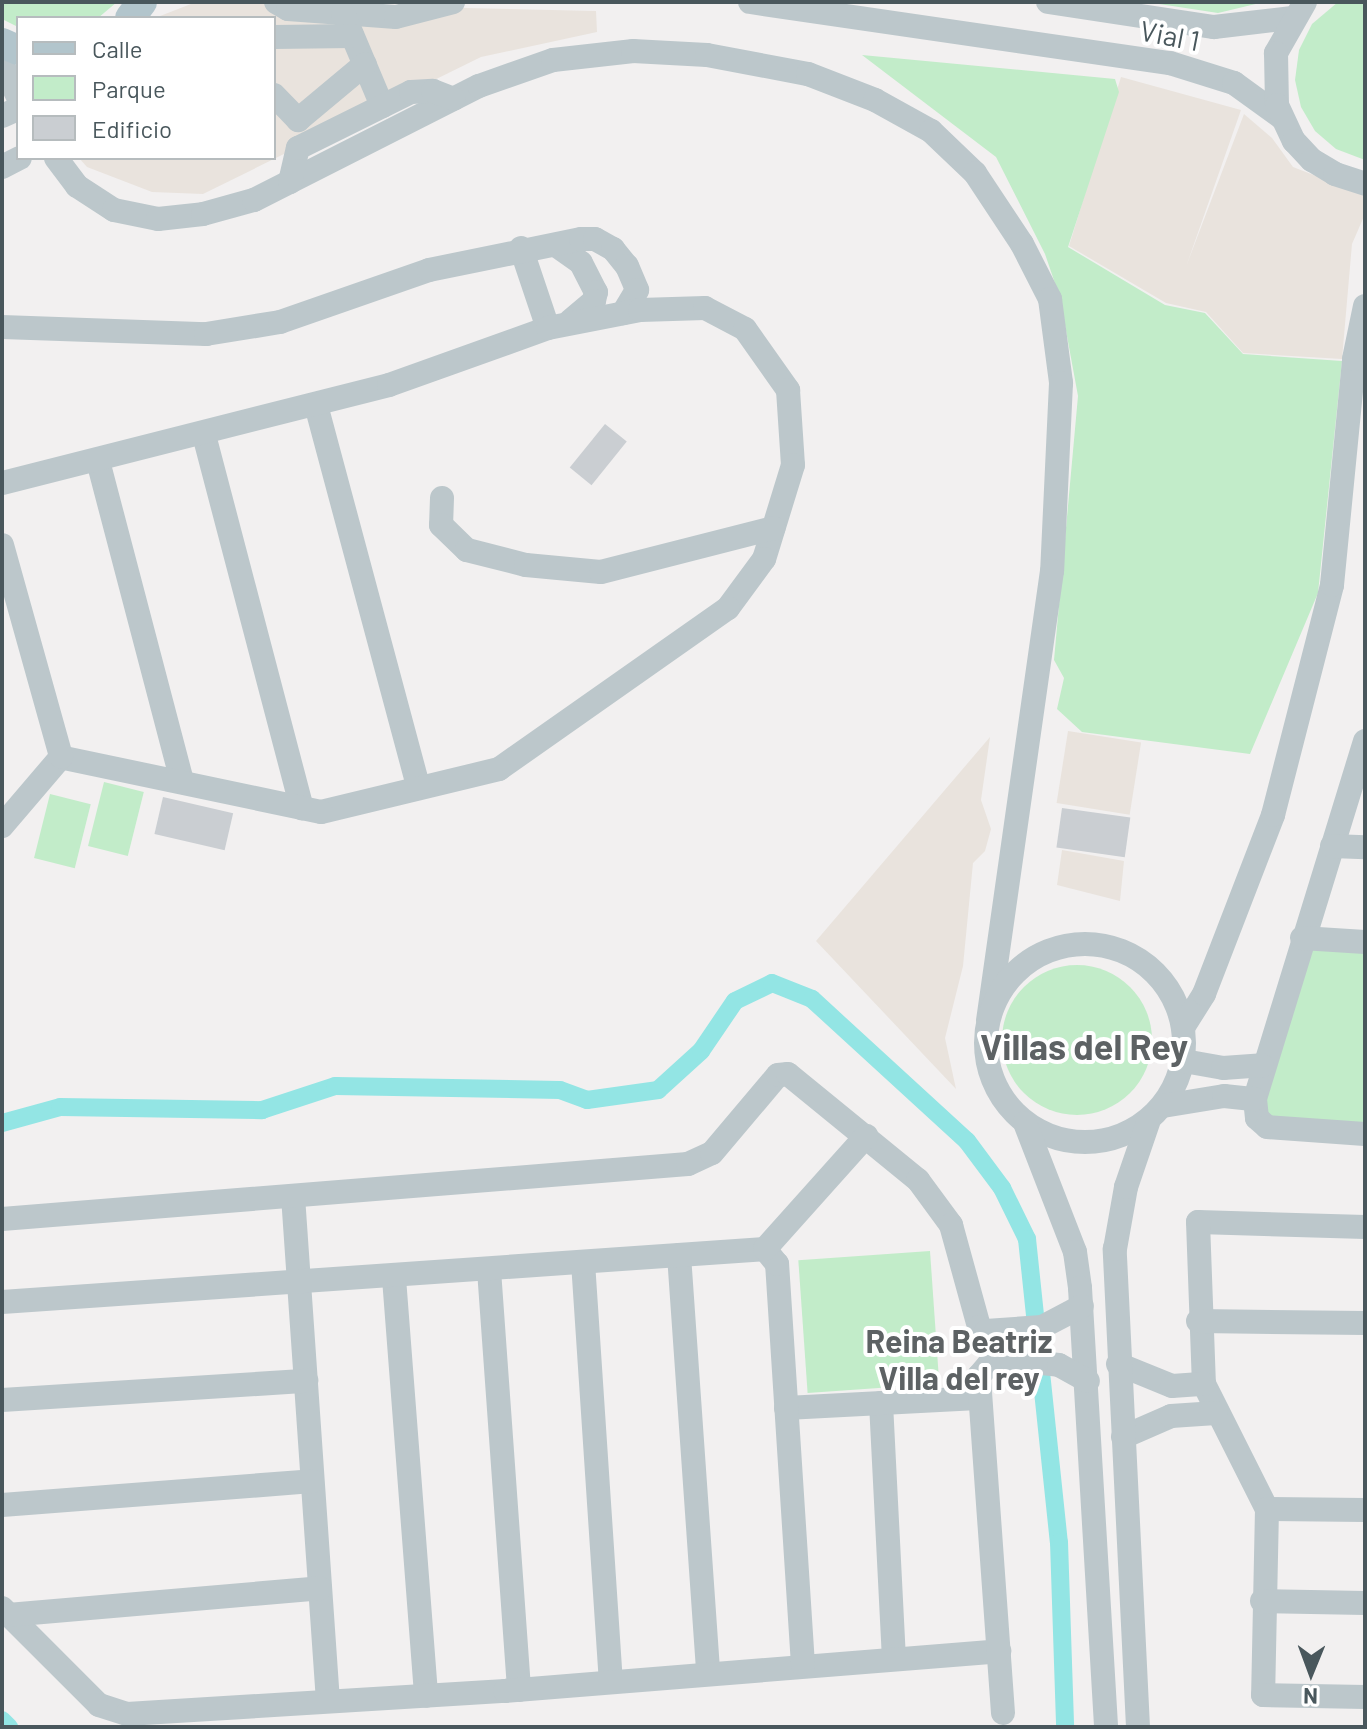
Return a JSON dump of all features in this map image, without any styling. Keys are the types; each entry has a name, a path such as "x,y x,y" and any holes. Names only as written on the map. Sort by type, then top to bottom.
{"street":[{"path":"276,2 288,9 412,16 453,2"},
{"name":"Vial 1","path":"750,2 1170,63 1234,83 1281,117"},
{"name":"Vial 1","path":"1048,2 1214,27 1298,10"},
{"path":"1298,10 1274,66 1281,117 1312,160 1365,184"},
{"path":"343,13 382,106"},
{"path":"276,37 352,36"},
{"path":"58,160 77,186 114,210 158,219 254,200 454,99 553,60 633,51 707,55 808,74 875,100 931,131 975,173 1022,244 1050,299 1060,398 1052,571 988,1020 985,1049 991,1077 1005,1102 1025,1123 1055,1137 1088,1142 1120,1136 1156,1113 1224,1096 1255,1099"},
{"path":"2,64 16,93"},
{"path":"276,97 298,120 365,64"},
{"path":"290,182 298,148 382,106 422,90 454,99"},
{"path":"2,327 206,334 280,322 429,270 521,248 595,239 613,249 637,290 623,313"},
{"path":"557,246 581,263 596,292 594,301 558,326"},
{"path":"521,248 558,326"},
{"path":"1184,1026 1225,943 1273,815 1332,585 1365,306"},
{"path":"2,483 316,405 558,326 623,313 705,308 745,329 788,390 793,465 764,559 728,608 499,769 418,786 321,812 61,757"},
{"path":"316,405 418,786"},
{"path":"204,435 302,808"},
{"path":"98,461 182,782"},
{"path":"442,498 441,525 467,550 526,565 601,572 773,528"},
{"path":"2,545 61,757"},
{"path":"1364,750 1262,1065 1255,1099 1257,1118 1267,1127 1365,1134"},
{"path":"2,826 61,757"},
{"path":"1332,846 1365,847"},
{"path":"1302,938 1365,942"},
{"path":"988,1020 1001,989 1024,964 1055,948 1088,943 1122,950 1151,968 1173,994 1184,1026 1184,1061 1156,1113 1126,1187 1115,1249 1118,1364 1138,1727"},
{"path":"1184,1061 1223,1068 1262,1065"},
{"path":"2,1219 688,1164 712,1153 778,1075 788,1074 918,1180 951,1225 979,1327 998,1331 1042,1327 1082,1306"},
{"path":"1025,1123 1075,1252 1088,1381 1106,1727"},
{"path":"2,1302 394,1278 765,1249 866,1136"},
{"path":"293,1196 328,1701"},
{"path":"1365,1227 1198,1222 1198,1321 1204,1384 1267,1509 1262,1601 1263,1695 1365,1697"},
{"path":"765,1249 777,1264 803,1665"},
{"path":"679,1255 708,1673"},
{"path":"583,1262 611,1681"},
{"path":"489,1270 519,1690"},
{"path":"394,1278 426,1696"},
{"path":"1198,1321 1365,1323"},
{"path":"1003,1713 978,1398 982,1367 1008,1360 1059,1365 1088,1381"},
{"path":"1118,1364 1172,1386 1204,1384"},
{"path":"2,1400 306,1381"},
{"path":"786,1408 978,1398"},
{"path":"881,1403 894,1658"},
{"path":"1123,1437 1171,1416 1216,1413"},
{"path":"2,1505 312,1481"},
{"path":"1267,1509 1365,1510"},
{"path":"5,1611 320,1588"},
{"path":"1262,1601 1365,1603"},
{"path":"5,1611 111,1712 519,1690 999,1651"}],"shaded area":[{"path":"196,2 596,11 597,32 481,57 276,158 276,16 160,16"},
{"path":"1121,77 1241,110 1187,264 1244,114 1272,138 1293,167 1365,195 1365,214 1352,244 1342,359 1243,353 1206,312 1166,303 1069,246"},
{"path":"81,160 272,160 203,194 152,192 87,167"},
{"path":"1068,731 1141,743 1130,815 1057,803"},
{"path":"990,737 981,800 991,829 985,851 973,863 963,966 945,1038 956,1089 816,941"},
{"path":"1062,850 1124,861 1120,901 1057,885"}],"green space":[{"path":"2,2 117,2 100,16 16,16 16,26 2,19"},
{"path":"1146,2 1264,2 1218,13"},
{"path":"1338,2 1365,2 1365,160 1336,149 1315,131 1301,107 1295,80 1299,50 1312,24"},
{"path":"862,55 1115,79 1119,92 1068,247 1165,305 1205,313 1243,354 1342,361 1318,593 1250,754 1082,732 1057,709 1064,678 1054,660 1078,396 1060,298 1045,254 996,157"},
{"path":"104,782 144,792 128,856 88,846"},
{"path":"50,794 91,804 75,868 34,858"},
{"path":"1302,938 1365,942 1365,1134 1267,1127 1262,1065"},
{"path":"1077,965 1106,971 1130,987 1146,1011 1152,1040 1146,1069 1130,1093 1106,1109 1077,1115 1048,1109 1024,1093 1008,1069 1002,1040 1008,1011 1024,987 1048,971"},
{"path":"930,1251 939,1384 808,1393 798,1260"}],"building":[{"path":"605,424 627,442 592,485 570,468"},
{"path":"163,797 233,813 225,850 154,834"},
{"path":"1062,808 1130,818 1125,857 1056,848"}],"waterway":[{"path":"2,1123 60,1107 262,1110 335,1086 560,1090 587,1100 658,1090 701,1051 735,1001 772,983 812,999 967,1141 1002,1188 1027,1239 1059,1542 1065,1727"},
{"path":"2,1720 9,1727"}],"district":[{"name":"Villas del Rey","path":"1084,1046"},
{"name":"Reina Beatriz Villa del rey","path":"959,1360"}]}
